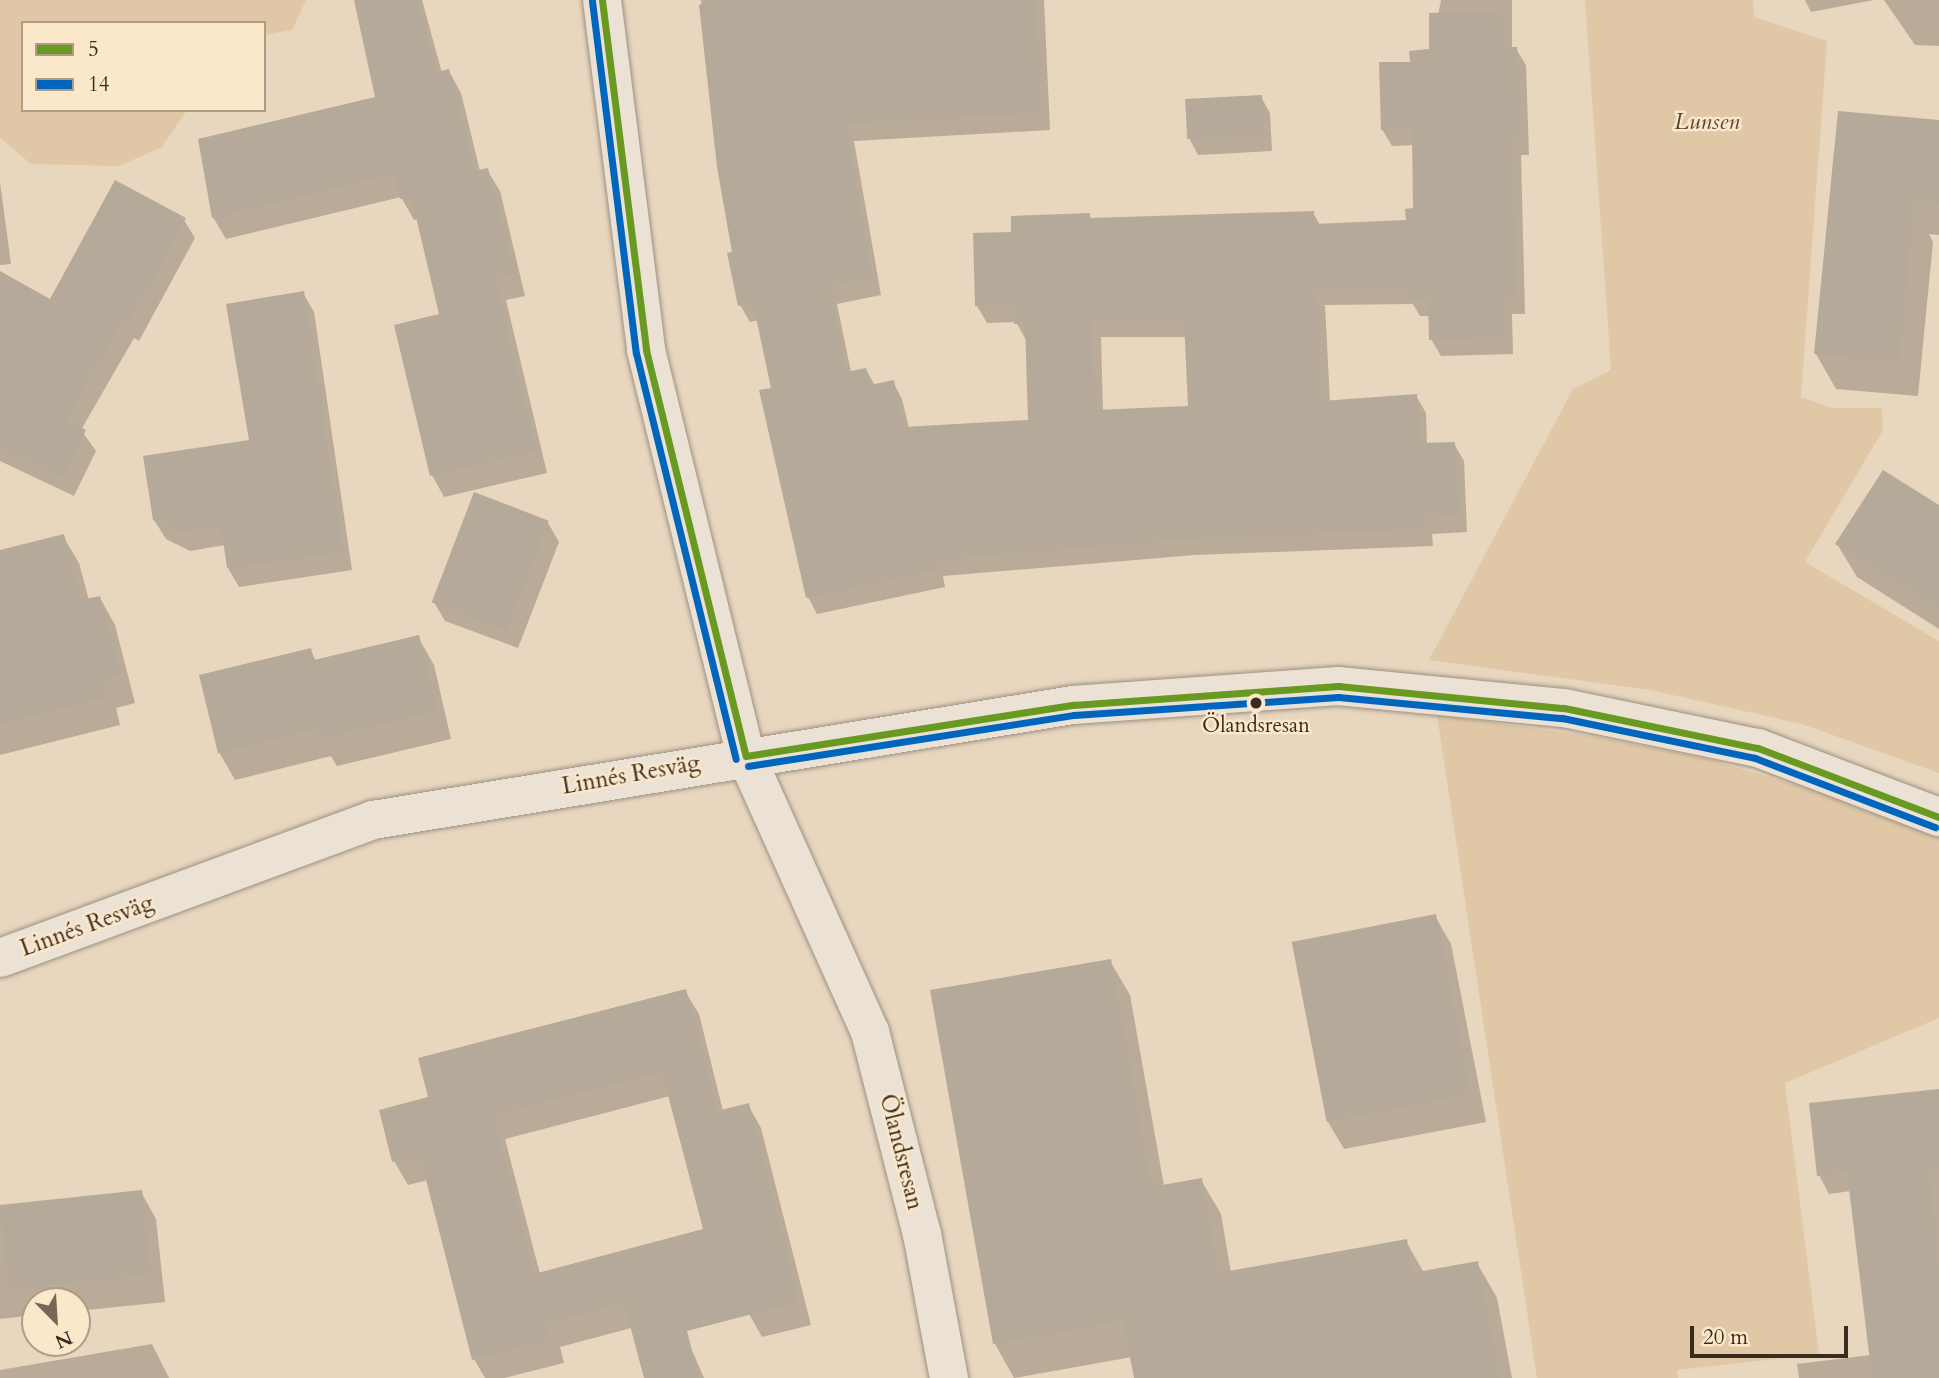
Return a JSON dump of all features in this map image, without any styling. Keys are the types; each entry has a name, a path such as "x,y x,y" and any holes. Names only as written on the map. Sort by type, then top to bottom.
{"street":[{"name":"Ölandsresan","path":"602,0 646,350 746,756 870,1032 922,1234 949,1378"},
{"name":"Linnés Resväg","path":"0,958 373,820 746,756 1073,705 1338,686 1564,708 1758,748 1939,817"}],"green space":[{"path":"0,0 306,0 292,30 266,35 266,21 21,21 21,112 186,112 162,147 119,166 31,164 0,138"},
{"name":"Lunsen","path":"1585,0 1753,0 1754,17 1827,41 1801,397 1832,408 1882,408 1883,430 1805,562 1939,641 1939,773 1802,724 1650,690 1429,660 1573,389 1611,370"},
{"path":"1437,715 1596,737 1703,758 1854,802 1939,835 1939,1018 1785,1083 1819,1354 1677,1370 1678,1378 1537,1378"}],"building":[{"path":"354,0 418,0 436,72 449,69 474,171 488,168 513,274 495,279 536,451 430,476 394,325 439,314 411,196 400,199 393,174 212,218 198,139 375,97"},
{"path":"711,0 1036,0 1041,113 846,124 872,278 829,287 846,372 866,368 870,385 894,380 903,427 1028,420 1025,323 1014,324 1014,305 975,306 973,233 1011,232 1011,216 1090,213 1090,218 1314,211 1314,224 1406,220 1405,209 1413,208 1412,128 1381,130 1379,62 1410,62 1409,51 1429,49 1429,13 1502,11 1503,47 1517,47 1520,138 1512,138 1516,297 1503,298 1504,337 1429,340 1428,299 1408,300 1408,287 1317,289 1322,401 1417,394 1420,443 1455,442 1459,516 1424,518 1424,529 1185,539 935,560 937,570 806,598 759,390 771,388 753,303 738,306 727,253 732,252 717,167 699,5","holes":["1092,321 1184,321 1188,406 1095,410"]},
{"path":"1262,95 1264,135 1187,139 1185,99"},
{"path":"1838,111 1939,120 1939,203 1914,201 1899,362 1814,354"},
{"path":"115,180 186,218 129,323 123,320 66,421 86,430 63,478 0,448 0,271 50,299"},
{"path":"304,291 343,552 227,568 221,526 178,532 153,520 143,456 249,440 226,304"},
{"path":"1883,470 1939,505 1939,609 1835,544"},
{"path":"474,492 549,521 506,631 432,602"},
{"path":"64,534 81,600 100,596 121,675 101,680 106,697 0,724 0,550"},
{"path":"419,635 437,711 319,739 317,729 218,753 199,675 311,648 314,660"},
{"path":"1436,914 1471,1094 1327,1122 1292,942"},
{"path":"1111,959 1151,1187 1202,1178 1218,1273 1407,1239 1412,1273 1478,1261 1499,1378 1134,1378 1123,1321 993,1344 930,990"},
{"path":"686,989 717,1111 749,1103 798,1302 687,1331 699,1378 644,1378 624,1303 547,1324 551,1339 472,1360 420,1156 392,1162 379,1110 428,1097 418,1058","holes":["662,1072 703,1229 534,1274 493,1115"]},
{"path":"1939,1089 1939,1167 1928,1168 1939,1266 1939,1378 1872,1378 1847,1172 1817,1176 1809,1103"},
{"path":"142,1190 151,1275 9,1289 0,1205"}],"transit line":[{"name":"5","path":"602,0 646,350 746,756"},
{"name":"14","path":"592,1 636,353 736,759"},
{"name":"5","path":"746,756 1073,705 1338,686 1564,708 1758,748 1939,817"},
{"name":"14","path":"748,766 1074,715 1338,697 1562,718 1755,758 1935,827"}],"place":[{"name":"Ölandsresan","path":"1256,703"}]}
